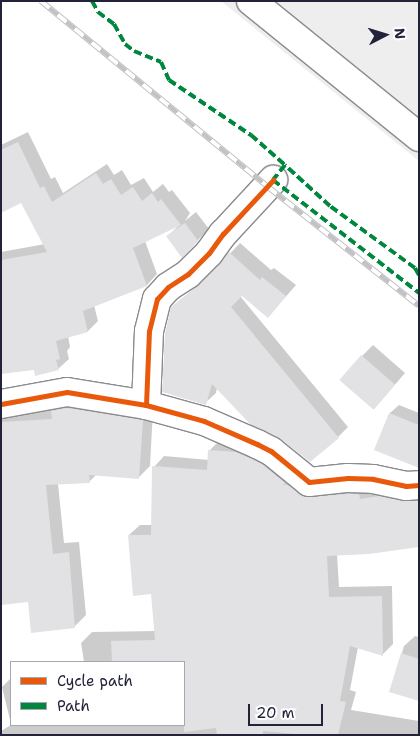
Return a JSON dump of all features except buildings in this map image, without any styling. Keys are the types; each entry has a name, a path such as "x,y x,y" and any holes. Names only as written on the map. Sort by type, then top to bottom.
{"street":[{"path":"251,1 419,137"},
{"path":"146,405 149,331 157,299 168,287 188,274 210,254 223,234 273,180"},
{"path":"1,404 67,392 146,405 204,421 257,444 271,451 309,482 348,478 373,479 406,486 419,485"}],"shaded area":[{"path":"221,1 419,1 419,161"}],"railway":[{"path":"41,1 268,187 419,306"}],"marked path":[{"path":"92,1 98,12 114,24 125,44 134,51 161,62 169,80 251,135 285,165"},
{"path":"419,275 415,268 330,206 285,165 273,180 419,293"}],"cycle path":[{"path":"146,405 149,331 157,299 168,287 188,274 209,253 223,234 273,180"},
{"path":"1,404 67,392 146,405 204,421 257,444 271,451 309,482 348,478 373,479 406,486 419,485"}]}
